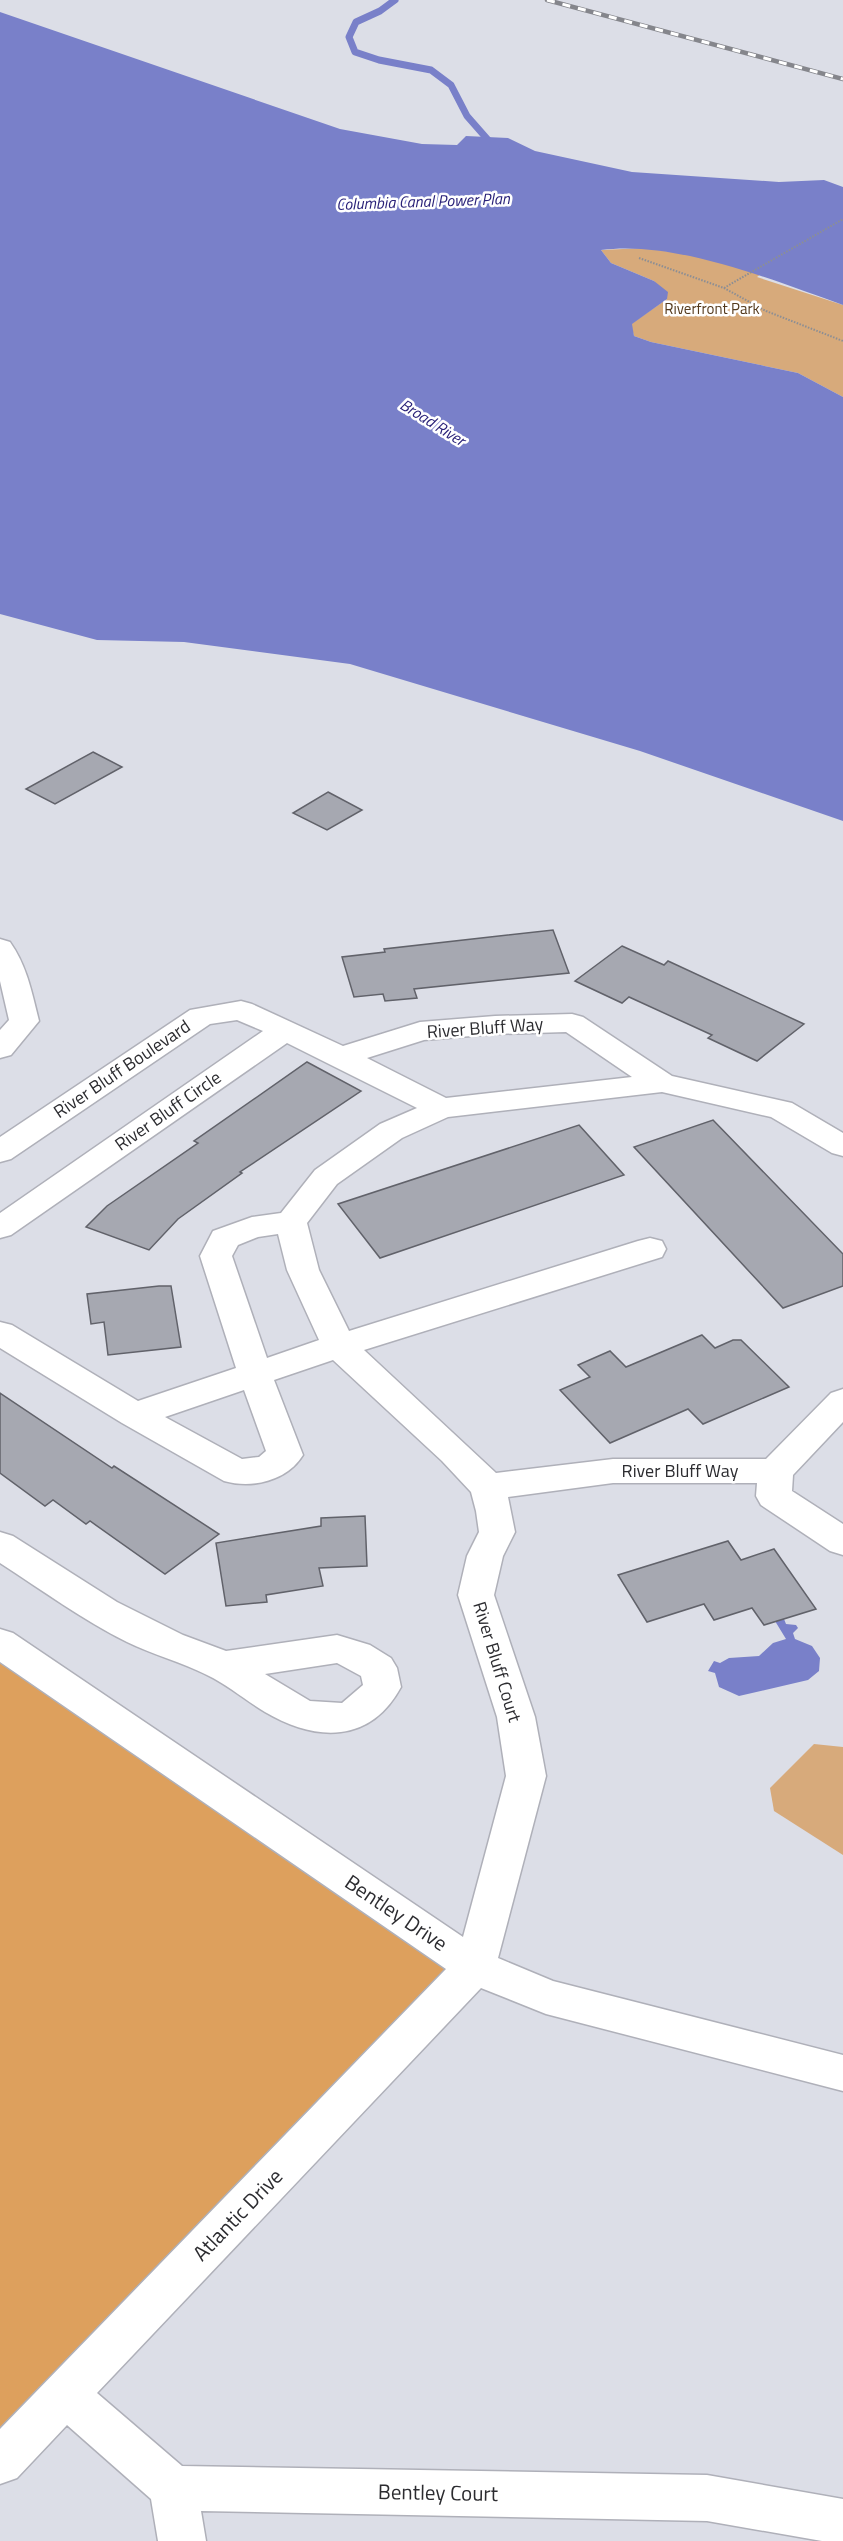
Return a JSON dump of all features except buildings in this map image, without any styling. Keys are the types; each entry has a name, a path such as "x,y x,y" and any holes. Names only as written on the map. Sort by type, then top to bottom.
{"street":[{"path":"0,948 14,978 24,1021 0,1049"},
{"name":"River Bluff Boulevard","path":"0,1152 201,1016 241,1010 285,1030"},
{"name":"River Bluff Way","path":"341,1057 420,1031 495,1025 573,1023 662,1083"},
{"path":"285,1030 442,1108"},
{"name":"River Bluff Circle","path":"0,1228 285,1030"},
{"name":"River Bluff Way","path":"442,1108 662,1083 781,1110 843,1146"},
{"path":"0,1333 134,1414 237,1472 268,1468 285,1455 255,1374 216,1256 225,1238 252,1227 291,1221 326,1177 391,1131 442,1108"},
{"path":"291,1221 303,1270 339,1346 454,1452 488,1487"},
{"path":"134,1414 339,1346 650,1249"},
{"path":"843,1401 775,1471 774,1496 843,1542"},
{"name":"River Bluff Way","path":"488,1487 613,1471 775,1471"},
{"name":"River Bluff Court","path":"475,1967 526,1776 516,1717 476,1595 485,1556 497,1532 488,1487"},
{"path":"0,1545 90,1604 142,1633 223,1666"},
{"name":"Bentley Drive","path":"0,1643 475,1967 546,1997 843,2073"},
{"name":"Atlantic Drive","path":"0,2462 475,1967"},
{"path":"66,2395 173,2488 182,2541"},
{"name":"Bentley Court","path":"173,2488 707,2498 843,2522"}],"path":[{"path":"724,288 843,219"},
{"path":"639,258 724,288 766,311 843,341"}],"green space":[{"name":"Riverfront Park","path":"843,210 757,277 843,305 843,397 798,373 651,342 634,336 631,324 667,299 654,281 611,263 601,250 645,248 685,254"},
{"path":"814,1744 843,1747 843,1855 774,1811 770,1788"}],"shaded area":[{"path":"0,1643 475,1967 0,2462"}],"water":[{"path":"0,12 340,129 422,144 457,145 466,136 508,138 535,151 632,172 779,182 824,180 843,187 843,305 755,274 691,256 630,248 601,250 611,263 654,281 668,292 667,299 632,324 634,336 651,342 798,373 843,397 843,821 640,751 350,664 184,642 97,640 0,614"},
{"path":"784,1619 786,1624 796,1625 798,1628 793,1633 795,1639 812,1646 820,1658 819,1671 808,1680 739,1696 719,1687 715,1673 708,1671 714,1661 720,1663 729,1658 759,1656 773,1643 786,1639 775,1621"}],"waterway":[{"path":"395,0 380,11 356,22 349,37 355,52 379,60 431,70 451,85 467,116 496,149"}],"railway":[{"path":"547,0 843,79"}],"water label":[{"name":"Columbia Canal Power Plan","path":"423,201"},
{"name":"Broad River","path":"433,422"}]}
